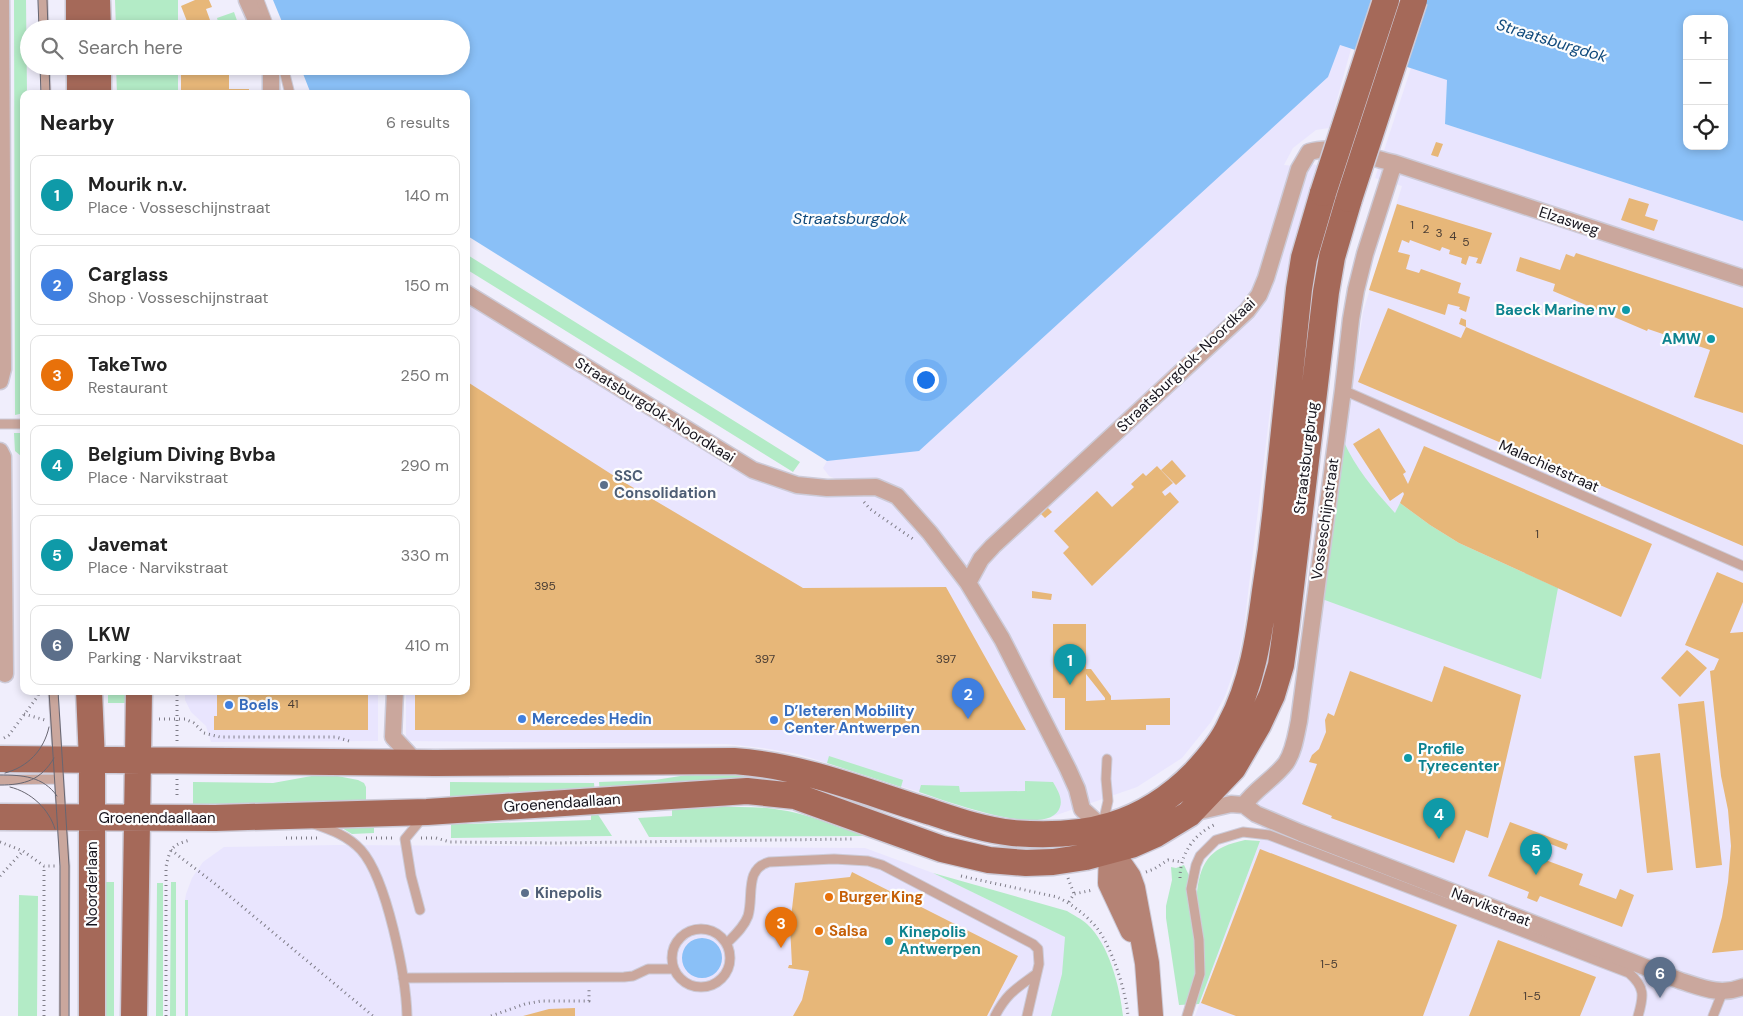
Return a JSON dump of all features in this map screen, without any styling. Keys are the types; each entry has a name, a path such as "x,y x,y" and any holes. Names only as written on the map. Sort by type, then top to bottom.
{"main road":[{"path":"79,0 79,20"},
{"path":"98,0 98,20"},
{"name":"Straatsburgbrug","path":"1107,839 1129,820 1157,805 1188,780 1205,762 1230,726 1251,670 1258,638 1274,530 1299,289 1304,258 1323,193 1386,0"},
{"name":"Straatsburgbrug","path":"1107,839 1131,845 1156,834 1188,814 1233,768 1258,725 1272,696 1281,665 1324,302 1332,257 1349,198 1414,0"},
{"path":"80,75 80,90"},
{"path":"98,75 98,90"},
{"name":"Noorderlaan","path":"90,695 92,760 92,1016"},
{"path":"134,1016 140,695"},
{"path":"0,759 58,769 92,760 417,763 707,760 760,763 811,773 988,829 1107,839"},
{"name":"Groenendaallaan","path":"0,817 215,818 285,827 427,812 747,791 795,796 942,849 974,858 1003,862 1044,863 1086,857 1107,839"}],"street":[{"path":"0,381 3,369 1,0"},
{"path":"247,0 256,20"},
{"path":"271,75 271,90"},
{"name":"Straatsburgdok-Noordkaai","path":"470,295 753,470 797,485 827,488 876,487 897,496 930,533 968,583 981,559 993,546 1247,311 1258,295 1266,278 1299,169 1309,152 1319,149 1347,152 1394,163"},
{"name":"Elzasweg","path":"1394,163 1743,278"},
{"name":"Vosseschijnstraat","path":"1244,805 1286,763 1293,749 1299,721 1351,319 1365,254 1394,163"},
{"path":"0,450 3,457 5,674"},
{"path":"968,583 1002,638 1068,769 1082,809 1107,839 1110,883 1147,963 1152,1016"},
{"path":"395,697 393,737 417,763"},
{"path":"1188,814 1231,804 1244,805"},
{"name":"Narvikstraat","path":"1244,805 1264,818 1301,834 1662,974 1713,992 1735,990 1743,987"}],"lane":[{"path":"43,0 44,20"},
{"path":"259,0 267,20"},
{"path":"45,75 46,90"},
{"path":"285,75 289,90"},
{"name":"Malachietstraat","path":"1343,390 1743,566"},
{"path":"0,424 20,424"},
{"path":"53,695 65,866 64,1016"},
{"path":"1107,760 1108,801 1103,823 1107,839"},
{"path":"0,780 58,769"},
{"path":"420,910 411,876 405,839 427,812"},
{"path":"285,827 335,831 348,838 362,851 382,892 394,934 403,978 407,1016"},
{"name":"Narvikstraat","path":"1187,1016 1200,974 1199,940 1192,888 1196,865 1200,856 1216,840 1242,832 1269,835 1629,972 1638,980 1642,992 1638,1016"},
{"path":"727,943 743,926 748,915 754,871 761,864 834,859 868,861 882,866 1033,944 1038,949 1040,957 1027,1016"},
{"path":"700,929 708,930 716,933 727,943 730,951 729,966 721,980 714,984 699,987 691,985 678,976 674,969 673,953 680,939 686,933 700,929"},
{"path":"403,978 624,977 633,976 648,969 674,969"},
{"path":"995,1016 1003,1001 1036,974"},
{"path":"1713,1016 1723,991"}],"path":[{"path":"858,487 870,509 918,543"},
{"path":"0,740 9,735 38,695"},
{"path":"177,695 177,718"},
{"path":"285,827 348,838 436,838 450,842 546,843 849,839"},
{"path":"166,1016 166,867 171,850 177,843 196,838"},
{"path":"0,842 23,851 44,866 44,1016"},
{"path":"171,850 214,882 373,1016"},
{"path":"0,876 23,851"},
{"path":"1168,860 1182,862 1180,882"},
{"path":"1074,894 1069,902 1097,929 1107,946 1127,1001 1128,1016"},
{"path":"491,1016 525,1004 541,1001 589,1001 590,977"}],"shaded area":[{"path":"1340,45 1351,49 1329,128 1316,130 1293,148 1284,165 1306,167 1312,164 1320,166 1297,234 1290,264 1280,327 1243,635 1238,659 1225,696 1211,722 1182,758 1137,787 1048,818 1037,820 999,817 798,754 763,748 727,744 406,741 406,695 470,695 470,304 760,482 795,492 863,491 829,476 823,468 827,461 823,458"},
{"path":"1411,68 1447,80 1445,124 1743,221 1743,1016 1195,1016 1260,841 1263,813 1257,810 1254,800 1289,766 1344,442 1363,312 1402,186 1375,178"},
{"path":"185,695 378,695 378,741 211,742 206,726 191,712 185,700"},
{"path":"337,845 865,848 933,873 1066,937 1069,1016 188,1016 188,900 185,900 192,878 203,862 224,847"}],"green space":[{"path":"14,0 26,0 26,20 20,20 20,75 27,75 27,90 20,90 20,414 15,415"},
{"path":"115,0 178,0 178,20 116,20"},
{"path":"234,12 237,20 218,20 217,18"},
{"path":"116,75 178,75 178,90 117,90"},
{"path":"470,256 800,462 793,472 470,271"},
{"path":"14,433 20,433 20,455 15,451"},
{"path":"1344,442 1360,471 1395,513 1400,503 1459,543 1558,588 1541,679 1322,599"},
{"path":"108,695 130,695 131,703 108,703"},
{"path":"829,756 903,780 901,787 827,763"},
{"path":"725,769 808,781 600,794 599,782 655,780"},
{"path":"327,774 364,783 366,787 366,800 362,805 193,808 193,782 273,783"},
{"path":"1025,781 1053,782 1059,794 1061,804 1052,816 1037,820 994,815 919,792 921,785 959,786 960,792 1025,791"},
{"path":"450,782 594,783 595,795 450,801"},
{"path":"757,807 789,811 841,828 844,824 866,833 865,836 649,837 638,818 672,816 672,810"},
{"path":"591,813 597,813 612,836 451,838 451,820 467,819 467,824 591,820"},
{"path":"374,822 374,833 352,834 335,824"},
{"path":"1245,840 1260,841 1199,1004 1179,1005 1166,918 1166,906 1172,880 1171,867 1176,868 1184,865 1197,892 1202,871 1210,856 1224,846"},
{"path":"933,873 1067,911 1085,922 1095,933 1107,954 1116,979 1123,1016 1051,1016 1062,974 1065,937"},
{"path":"104,882 114,882 114,1016 104,1016"},
{"path":"171,882 176,882 176,1016 170,1016"},
{"path":"157,883 163,883 163,1016 156,1016"},
{"path":"19,895 38,896 37,1016 18,1016"},
{"path":"185,900 188,900 188,1016 185,1016"}],"water":[{"name":"Straatsburgdok","path":"273,0 1743,0 1743,221 1445,124 1447,80 1340,45 1328,77 919,451 827,461 470,238 470,90 309,90 304,75 470,75 470,20 281,20"},
{"path":"702,938 716,944 722,958 716,972 702,978 688,972 682,958 688,944"}],"building":[{"path":"195,0 209,0 212,7 206,9 210,20 186,20 181,6"},
{"path":"181,75 229,75 229,89 249,89 249,90 181,90"},
{"path":"1436,142 1443,144 1438,157 1431,155"},
{"path":"1629,198 1649,204 1645,216 1658,220 1654,231 1621,220"},
{"path":"1397,204 1492,233 1481,264 1476,263 1478,258 1469,256 1466,265 1461,263 1462,258 1449,254 1450,250 1442,247 1440,251 1410,240 1409,243 1402,240 1398,252 1410,255 1406,269 1419,273 1421,269 1461,283 1458,293 1470,297 1466,312 1459,309 1460,307 1448,304 1445,315 1369,290"},
{"path":"1576,253 1743,308 1743,413 1694,397 1710,350 1648,329 1647,331 1553,291 1555,284 1516,271 1520,257 1560,270 1566,254 1574,257"},
{"path":"1388,308 1461,338 1466,327 1743,445 1743,546 1358,382"},
{"path":"1461,318 1466,320 1466,327 1459,324"},
{"path":"470,384 622,481 803,588 946,587 1026,730 415,730 415,695 470,695"},
{"path":"1379,428 1406,472 1403,474 1408,484 1424,446 1652,544 1621,617 1459,543 1400,503 1403,492 1390,501 1353,444"},
{"path":"1172,460 1186,476 1176,485 1161,470"},
{"path":"1157,466 1173,483 1162,492 1165,496 1170,492 1179,502 1092,586 1063,553 1069,547 1054,531 1097,491 1112,507 1134,487 1131,484 1143,473 1146,476"},
{"path":"1047,507 1052,512 1045,518 1040,513"},
{"path":"1717,572 1743,583 1743,602 1730,633 1743,632 1743,950 1712,953 1722,917 1728,882 1731,846 1728,810 1721,776 1710,671 1714,670 1719,659 1685,645"},
{"path":"1032,591 1052,594 1051,600 1032,598"},
{"path":"1053,624 1086,624 1086,669 1091,669 1111,696 1111,700 1170,698 1170,725 1146,725 1146,730 1065,730 1065,698 1053,698","holes":["1086,674 1105,700 1086,701"]},
{"path":"1687,650 1707,668 1680,697 1661,678"},
{"name":"Profile Tyrecenter","path":"1444,666 1521,695 1488,838 1466,830 1454,863 1331,818 1332,816 1302,804 1317,764 1309,762 1312,755 1319,749 1326,732 1325,720 1328,713 1334,716 1350,671 1432,702"},
{"path":"217,695 368,695 368,730 214,730 214,716 217,716"},
{"path":"1704,701 1722,865 1696,868 1678,704"},
{"path":"1660,753 1673,870 1647,873 1634,756"},
{"path":"1510,822 1568,844 1566,850 1538,839 1532,855 1583,874 1579,885 1616,899 1620,889 1634,895 1622,927 1540,896 1537,902 1527,898 1529,892 1488,876"},
{"path":"1260,849 1457,925 1423,1016 1236,1016 1201,1003"},
{"name":"Kinepolis Antwerpen","path":"852,872 1018,956 987,1016 793,1016 802,1000 809,971 788,968 789,965 792,965 790,926 795,883 850,877"},
{"path":"1498,940 1596,977 1580,1016 1469,1016"},
{"path":"575,1008 575,1016 523,1016 549,1009"}],"tram line":[{"path":"38,0 39,20"},
{"path":"47,0 48,20"},
{"path":"40,75 41,90"},
{"path":"49,75 50,90"},
{"path":"49,695 60,866 60,1016"},
{"path":"58,695 69,866 69,1016"},
{"path":"5,773 21,767 34,756 43,743 49,727"},
{"path":"0,785 17,784 31,780 44,772 54,758"},
{"path":"0,775 32,778 45,784 57,796"},
{"path":"10,787 18,789 38,802 44,808 55,829"}],"place":[{"name":"Baeck Marine nv","path":"1626,310"},
{"name":"AMW","path":"1711,339"},
{"name":"SSC Consolidation","path":"604,485"},
{"name":"Mourik n.v.","path":"1070,685"},
{"name":"Boels","path":"229,705"},
{"name":"Mercedes Hedin","path":"522,719"},
{"name":"Carglass","path":"968,719"},
{"name":"D’Ieteren Mobility Center Antwerpen","path":"774,720"},
{"name":"Profile Tyrecenter","path":"1408,758"},
{"name":"Belgium Diving Bvba","path":"1439,839"},
{"name":"Javemat","path":"1536,875"},
{"name":"Kinepolis","path":"525,893"},
{"name":"Burger King","path":"829,897"},
{"name":"Salsa","path":"819,931"},
{"name":"Kinepolis Antwerpen","path":"889,941"},
{"name":"TakeTwo","path":"781,948"},
{"name":"LKW","path":"1660,998"}]}
